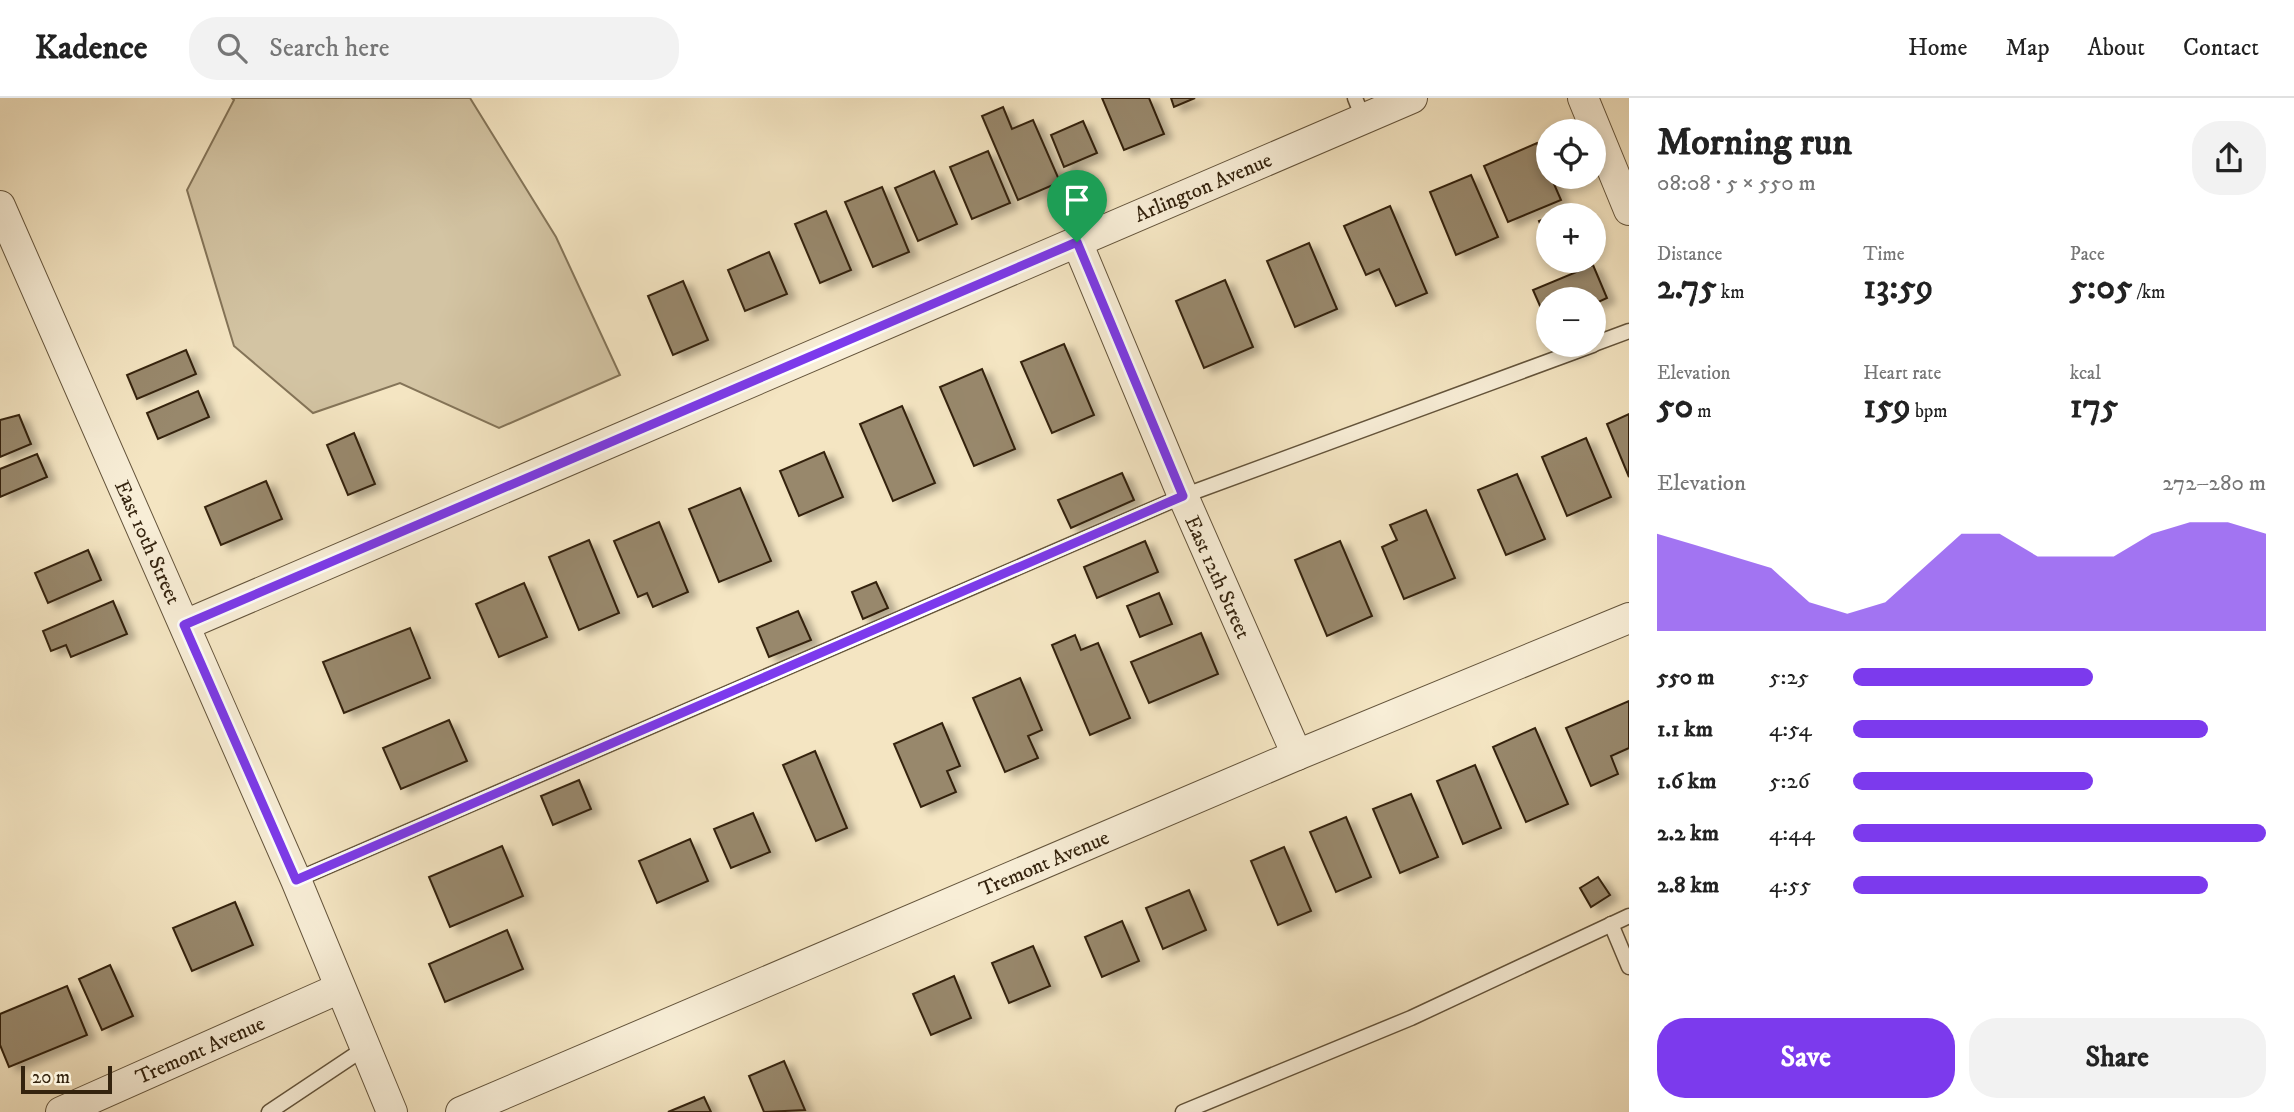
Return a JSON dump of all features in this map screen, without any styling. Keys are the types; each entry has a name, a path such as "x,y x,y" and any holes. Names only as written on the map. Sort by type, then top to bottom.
{"street":[{"name":"Arlington Avenue","path":"184,625 1077,242 1359,108 1412,98"},
{"path":"1583,98 1629,210"},
{"name":"East 10th Street","path":"2,215 296,880 392,1112"},
{"name":"East 12th Street","path":"1077,242 1183,496 1297,755"},
{"name":"Tremont Avenue","path":"461,1112 1297,755 1629,618"},
{"name":"Tremont Avenue","path":"61,1112 340,988"}],"lane":[{"path":"1606,339 1629,331"},
{"path":"296,880 1183,496 1558,357"},
{"path":"1183,1112 1411,1018 1629,916"},
{"path":"1611,924 1629,967"},
{"path":"269,1112 365,1048"}],"shaded area":[{"path":"232,98 470,98 556,237 620,375 499,428 400,383 313,413 234,346 187,190 234,100"}],"building":[{"path":"1102,98 1149,98 1164,134 1124,150"},
{"path":"1171,98 1195,98 1174,107"},
{"path":"1003,107 1012,129 1033,120 1060,182 1018,200 982,116"},
{"path":"1083,121 1097,153 1064,167 1051,135"},
{"path":"1536,143 1536,189 1556,189 1561,200 1554,203 1536,203 1536,210 1508,222 1484,166"},
{"path":"988,151 1010,203 972,219 950,167"},
{"path":"934,171 957,224 918,241 895,188"},
{"path":"1471,175 1498,237 1456,255 1430,192"},
{"path":"882,187 909,252 873,267 845,202"},
{"path":"1390,206 1427,293 1396,306 1379,269 1366,275 1344,226"},
{"path":"826,211 851,270 820,283 795,224"},
{"path":"1309,243 1337,309 1295,327 1267,261"},
{"path":"769,252 787,294 745,311 728,270"},
{"path":"1574,273 1596,273 1602,287 1540,287"},
{"path":"1225,280 1253,347 1204,368 1176,301"},
{"path":"683,281 708,340 673,355 648,296"},
{"path":"1064,344 1094,415 1052,433 1021,362"},
{"path":"186,350 196,374 137,399 127,375"},
{"path":"982,369 1015,449 974,466 940,387"},
{"path":"198,391 209,417 158,439 147,413"},
{"path":"902,406 935,483 893,501 860,424"},
{"path":"1629,414 1629,477 1607,424"},
{"path":"19,415 31,444 0,457 0,420"},
{"path":"354,433 375,484 348,495 327,445"},
{"path":"1586,438 1611,497 1567,516 1542,457"},
{"path":"824,452 843,497 799,516 780,471"},
{"path":"37,454 47,477 0,497 0,469"},
{"path":"1122,473 1134,500 1071,528 1058,500"},
{"path":"1517,474 1545,539 1506,555 1478,490"},
{"path":"266,481 282,519 221,545 205,507"},
{"path":"740,488 771,561 719,582 689,509"},
{"path":"1426,510 1455,578 1404,599 1382,547 1397,540 1390,525"},
{"path":"659,522 688,592 653,607 647,593 638,597 614,541"},
{"path":"589,540 619,613 579,630 549,557"},
{"path":"1145,541 1158,572 1097,598 1084,567"},
{"path":"1340,541 1372,616 1327,636 1295,560"},
{"path":"88,550 101,580 48,603 35,573"},
{"path":"876,582 888,608 863,619 852,592"},
{"path":"524,583 547,637 499,657 476,604"},
{"path":"1159,593 1172,624 1140,637 1127,606"},
{"path":"113,601 127,634 71,657 66,645 51,651 43,631"},
{"path":"798,611 811,640 769,657 757,628"},
{"path":"410,628 430,678 344,713 323,662"},
{"path":"1201,633 1218,674 1149,703 1131,662"},
{"path":"1075,635 1081,650 1098,643 1130,718 1090,735 1052,645"},
{"path":"1020,678 1042,730 1028,736 1038,758 1005,772 973,698"},
{"path":"1629,701 1629,748 1611,756 1618,774 1591,786 1566,728"},
{"path":"449,720 467,761 401,789 383,748"},
{"path":"942,723 960,766 947,771 956,792 921,807 894,744"},
{"path":"1535,728 1568,804 1526,822 1493,747"},
{"path":"815,751 847,828 816,841 783,765"},
{"path":"1475,765 1501,828 1463,844 1437,781"},
{"path":"579,780 591,809 553,825 541,796"},
{"path":"1411,794 1438,857 1400,873 1373,809"},
{"path":"753,813 770,852 731,868 714,829"},
{"path":"1346,817 1371,877 1336,892 1310,832"},
{"path":"690,839 708,881 657,903 639,861"},
{"path":"502,846 523,896 450,927 429,877"},
{"path":"1284,847 1311,911 1278,925 1251,861"},
{"path":"1598,877 1610,895 1591,907 1580,888"},
{"path":"1189,890 1206,930 1163,949 1146,908"},
{"path":"235,902 253,945 192,971 173,928"},
{"path":"1122,921 1139,961 1102,977 1085,937"},
{"path":"507,930 523,969 445,1002 429,964"},
{"path":"1033,946 1050,986 1009,1003 992,963"},
{"path":"110,965 133,1016 102,1030 79,979"},
{"path":"954,976 971,1018 931,1035 913,994"},
{"path":"67,986 87,1035 9,1067 0,1045 0,1014"},
{"path":"784,1061 805,1110 764,1112 749,1076"},
{"path":"704,1097 711,1112 668,1112"}],"route":[{"path":"1077,242 1183,496 296,880 184,625 1077,242"}]}
